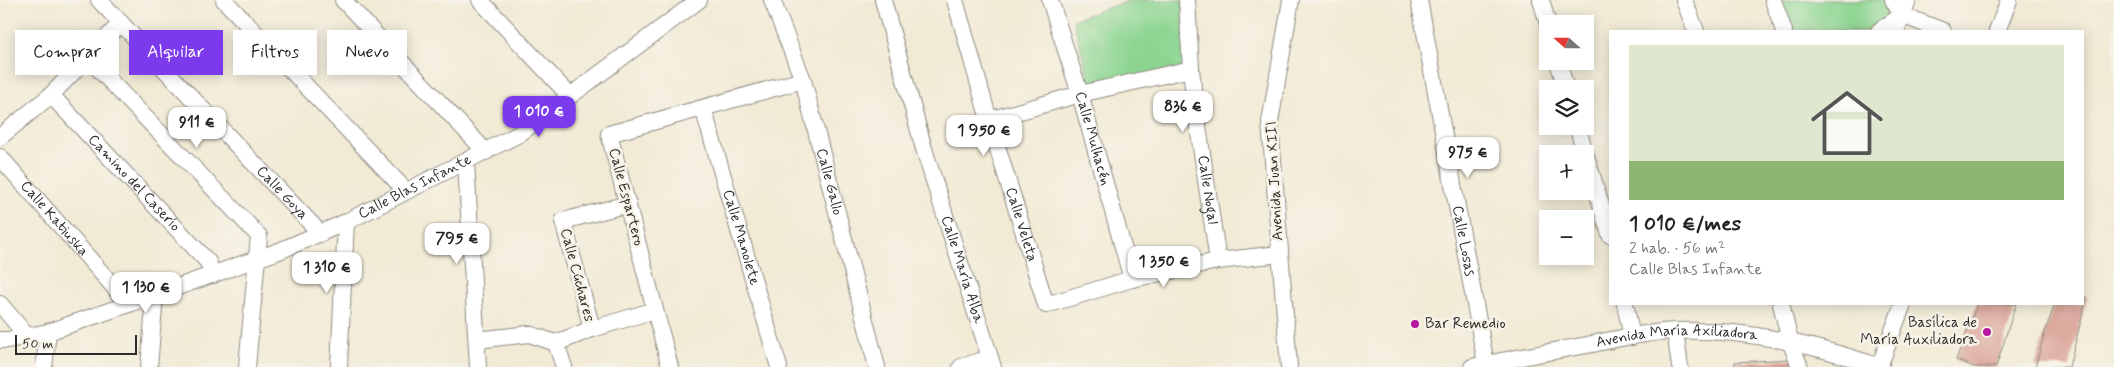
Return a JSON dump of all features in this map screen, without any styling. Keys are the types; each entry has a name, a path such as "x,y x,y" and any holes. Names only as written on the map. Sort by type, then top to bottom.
{"street":[{"name":"Calle Goya","path":"99,0 320,234"},
{"path":"224,0 406,191"},
{"path":"343,0 486,152"},
{"path":"480,0 570,96"},
{"name":"Calle Blas Infante","path":"0,340 48,332 128,303 155,296 258,259 346,222 519,134 699,0"},
{"name":"Calle Gallo","path":"772,0 803,80 878,367"},
{"name":"Calle María Alba","path":"883,0 924,150 991,363"},
{"name":"Calle Veleta","path":"955,0 989,120 1046,305 1132,279"},
{"name":"Calle Mulhacén","path":"1050,0 1080,94 1132,279"},
{"name":"Calle Nogal","path":"1187,0 1191,70 1218,261"},
{"name":"Avenida Juan XIII","path":"1289,366 1270,122 1291,0"},
{"name":"Calle Losas","path":"1419,0 1479,366"},
{"path":"1541,0 1545,15"},
{"path":"1684,0 1696,30"},
{"path":"1773,0 1784,30"},
{"path":"1893,0 1941,30"},
{"path":"1997,30 2009,0"},
{"path":"1880,30 1905,7"},
{"path":"1896,30 1905,7"},
{"path":"114,30 121,23"},
{"path":"989,120 1080,94 1191,70"},
{"path":"0,138 71,75"},
{"path":"104,75 259,236 247,367"},
{"name":"Calle Espartero","path":"670,367 609,134 803,80"},
{"name":"Camino del Caserío","path":"51,94 208,262 213,275"},
{"name":"Calle Manolete","path":"703,108 779,367"},
{"path":"1580,135 1609,232"},
{"name":"Calle Katiuska","path":"0,156 128,303"},
{"path":"466,162 478,367"},
{"name":"Calle Cúchares","path":"592,329 563,221 628,204"},
{"path":"339,367 346,222"},
{"path":"1132,279 1218,261 1279,254"},
{"path":"149,367 155,296"},
{"path":"0,304 27,336"},
{"path":"1625,305 1632,337"},
{"path":"1764,336 1776,322 1781,305"},
{"path":"1781,305 1800,367"},
{"path":"1879,367 1902,305"},
{"path":"477,340 529,334 556,343 592,329 656,310"},
{"path":"1674,331 1680,367"},
{"name":"Avenida María Axiliadora","path":"1479,366 1632,337 1674,331 1702,331 1764,336 1792,345 1815,347 1879,367"},
{"path":"44,367 48,332"},
{"path":"556,343 564,367"},
{"path":"961,367 991,363"}],"green space":[{"path":"1131,0 1182,0 1186,69 1093,94 1073,20"},
{"path":"1776,0 1893,0 1880,30 1787,30"}],"building":[{"path":"2084,296 2087,297 2069,367 2035,367 2055,305 2084,305"},
{"name":"Basílica de María Auxiliadora","path":"1977,305 2016,305 1996,367 1974,367 1956,360"},
{"path":"1794,359 1796,367 1735,367 1735,362"}],"place":[{"name":"Bar Remedio","path":"1415,324"},
{"name":"Basílica de María Auxiliadora","path":"1987,332"}]}
